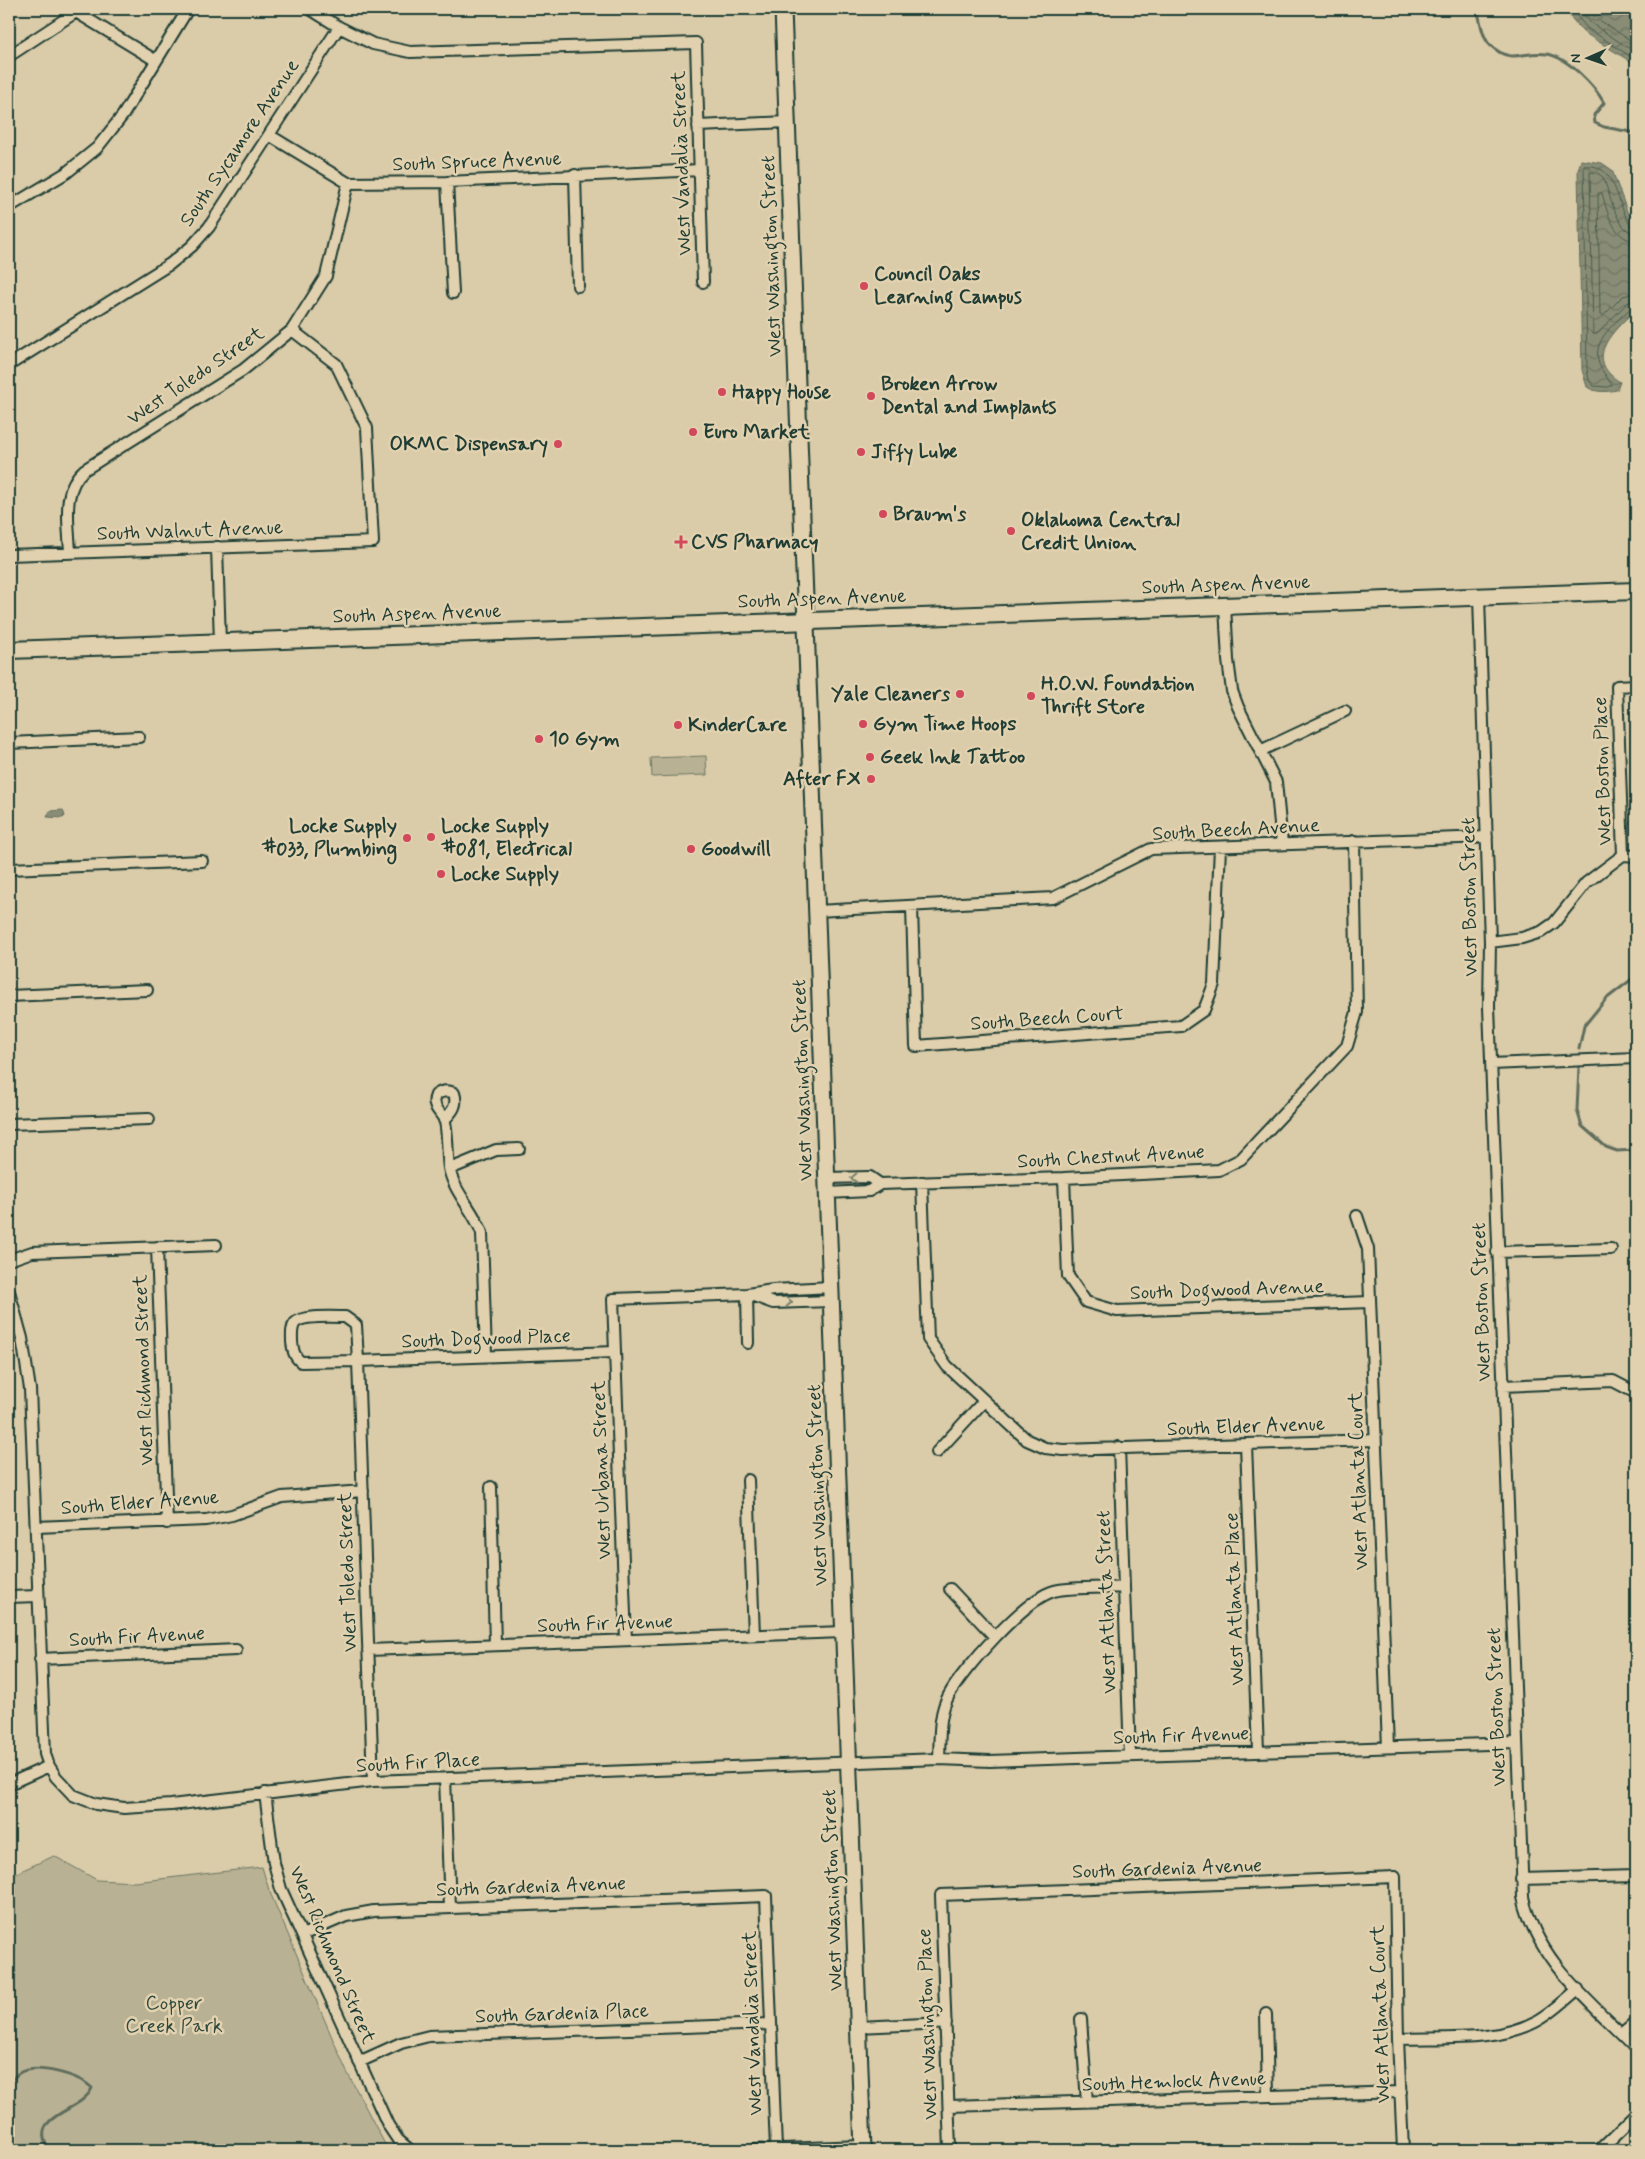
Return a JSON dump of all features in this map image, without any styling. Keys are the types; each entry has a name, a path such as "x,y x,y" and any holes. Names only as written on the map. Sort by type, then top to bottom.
{"main road":[{"name":"West Washington Street","path":"783,9 862,2148"},
{"name":"South Aspen Avenue","path":"9,650 1636,591"}],"street":[{"path":"9,207 66,173 96,148 123,115 188,9"},
{"path":"310,9 339,27"},
{"path":"9,56 76,12 155,60"},
{"name":"West Vandalia Street","path":"339,27 373,44 410,52 696,43 704,282"},
{"name":"South Sycamore Avenue","path":"9,366 170,264 192,246 209,227 339,27"},
{"path":"698,126 787,122"},
{"path":"269,135 348,183"},
{"name":"South Spruce Avenue","path":"348,183 447,182 700,170"},
{"path":"575,176 578,286"},
{"path":"447,182 453,293"},
{"name":"West Toledo Street","path":"70,553 68,494 74,479 84,470 243,370 292,330 326,276 348,183"},
{"name":"South Walnut Avenue","path":"9,555 373,542 367,428 336,364 292,330"},
{"path":"217,547 220,643"},
{"name":"West Boston Street","path":"1479,596 1490,942 1489,1000 1497,1252 1521,1879 1526,1910 1537,1939 1547,1956 1636,2048"},
{"path":"1225,606 1232,692 1276,782 1282,844"},
{"name":"West Boston Place","path":"1623,855 1617,686 1636,685"},
{"path":"1260,751 1345,711"},
{"path":"9,743 139,737"},
{"name":"South Beech Avenue","path":"817,911 1053,898 1151,849 1487,837"},
{"name":"South Chestnut Avenue","path":"827,1186 869,1191 880,1184 1064,1178 1219,1170 1241,1159 1347,1046 1357,1012 1354,841"},
{"name":"South Beech Court","path":"912,907 916,1046 1181,1026 1204,1010 1214,984 1220,847"},
{"path":"1490,942 1522,938 1541,932 1554,923 1586,883 1623,855 1636,856"},
{"path":"9,869 202,861"},
{"path":"9,996 147,990"},
{"path":"1491,1064 1636,1058"},
{"path":"9,1124 148,1119"},
{"path":"444,1120 450,1169 455,1185 477,1218 482,1233 486,1356"},
{"path":"450,1169 496,1150 519,1149"},
{"name":"South Chestnut Avenue","path":"827,1186 870,1177 880,1184"},
{"name":"South Dogwood Avenue","path":"1064,1178 1068,1276 1086,1302 1117,1311 1370,1302"},
{"path":"922,1182 928,1339 947,1366 983,1402 1027,1440 1045,1448 1063,1450 1119,1447"},
{"name":"West Atlanta Court","path":"1356,1216 1368,1249 1374,1440 1388,1747"},
{"path":"9,1260 32,1252 216,1245"},
{"name":"West Richmond Street","path":"157,1247 167,1523"},
{"path":"1497,1252 1611,1249"},
{"path":"9,1291 16,1313 28,1368 36,1527 43,1740 49,1766 9,1784"},
{"path":"748,1343 748,1294 773,1302 831,1294"},
{"name":"West Urbana Street","path":"626,1640 613,1299 748,1294"},
{"name":"South Dogwood Place","path":"358,1361 356,1325 345,1316 302,1318 296,1321 292,1328 292,1349 296,1358 301,1362 358,1361 615,1352"},
{"name":"West Toledo Street","path":"358,1361 373,1781"},
{"path":"1503,1386 1613,1381 1636,1393"},
{"path":"938,1452 983,1402"},
{"name":"South Elder Avenue","path":"1119,1447 1374,1440"},
{"name":"West Atlanta Place","path":"1246,1445 1258,1750"},
{"name":"West Atlanta Street","path":"1119,1447 1130,1756"},
{"path":"748,1480 754,1636"},
{"path":"491,1487 495,1645"},
{"name":"South Elder Avenue","path":"36,1527 167,1523 219,1519 269,1500 296,1495 363,1491"},
{"path":"939,1759 941,1720 948,1696 994,1636 1025,1609 1053,1591 1123,1587"},
{"path":"950,1589 994,1636"},
{"path":"9,1597 38,1596"},
{"name":"South Fir Avenue","path":"368,1650 844,1632"},
{"name":"South Fir Avenue","path":"40,1660 236,1650"},
{"name":"South Fir Avenue","path":"848,1763 939,1759 990,1761 1258,1750 1516,1743"},
{"name":"South Fir Place","path":"49,1766 73,1795 110,1807 146,1808 373,1781 848,1763"},
{"path":"445,1778 450,1908"},
{"name":"West Richmond Street","path":"265,1793 277,1876 388,2126 398,2140 410,2150"},
{"path":"1521,1879 1636,1876"},
{"name":"West Atlanta Court","path":"1395,1877 1398,2039 1403,2150"},
{"name":"South Gardenia Avenue","path":"941,1895 1395,1877"},
{"name":"West Washington Place","path":"941,1895 950,2150"},
{"name":"West Vandalia Street","path":"766,1896 776,2150"},
{"name":"South Gardenia Avenue","path":"302,1935 332,1920 357,1913 766,1896"},
{"path":"1398,2039 1475,2036 1517,2030 1550,2013 1578,1989"},
{"path":"1266,2014 1268,2096"},
{"path":"1081,2019 1087,2102"},
{"path":"1622,2034 1636,2022"},
{"name":"South Gardenia Place","path":"359,2062 401,2043 429,2036 771,2024"},
{"path":"858,2028 946,2024"},
{"name":"South Hemlock Avenue","path":"949,2106 1401,2092"},
{"path":"1600,2150 1636,2115"},
{"path":"754,2150 862,2148"}],"green space":[{"path":"706,756 707,775 652,777 651,758"},
{"name":"Copper Creek Park","path":"54,1856 97,1880 135,1882 262,1867 269,1890 346,2070 388,2150 9,2150 9,1870 14,1874"}],"water":[{"path":"1564,9 1636,9 1636,65 1583,32"},
{"path":"1581,160 1602,163 1612,170 1627,211 1636,226 1636,307 1611,336 1602,354 1603,364 1609,373 1620,382 1617,390 1598,391 1590,389 1587,387 1582,370 1578,170"},
{"path":"63,810 65,816 63,818 47,817 50,811"}],"waterway":[{"path":"1477,9 1483,33 1490,45 1505,55 1518,56 1538,53 1555,56 1580,73 1600,96 1604,103 1594,115 1595,123 1604,127 1636,133"},
{"path":"1579,1049 1584,1026 1606,999 1636,976"},
{"path":"1579,1067 1577,1110 1582,1126 1606,1147 1617,1151 1636,1150"},
{"path":"9,1886 9,1904"},
{"path":"9,2097 14,2078 26,2070 36,2069 57,2072 78,2079 92,2088 79,2103 52,2119 46,2126 44,2134 46,2145 69,2150"},
{"path":"125,2150 132,2147 156,2150"}],"place":[{"name":"Council Oaks Learning Campus","path":"864,286"},
{"name":"Happy House","path":"722,392"},
{"name":"Broken Arrow Dental and Implants","path":"871,396"},
{"name":"Euro Market","path":"693,432"},
{"name":"OKMC Dispensary","path":"558,444"},
{"name":"Jiffy Lube","path":"861,452"},
{"name":"Braum's","path":"883,514"},
{"name":"Oklahoma Central Credit Union","path":"1011,531"},
{"name":"CVS Pharmacy","path":"681,542"},
{"name":"Yale Cleaners","path":"960,694"},
{"name":"H.O.W. Foundation Thrift Store","path":"1031,696"},
{"name":"Gym Time Hoops","path":"863,724"},
{"name":"KinderCare","path":"678,725"},
{"name":"10 Gym","path":"539,739"},
{"name":"Geek Ink Tattoo","path":"870,757"},
{"name":"After FX","path":"871,779"},
{"name":"Locke Supply #081, Electrical","path":"431,837"},
{"name":"Locke Supply #033, Plumbing","path":"407,838"},
{"name":"Goodwill","path":"691,849"},
{"name":"Locke Supply","path":"441,874"}]}
